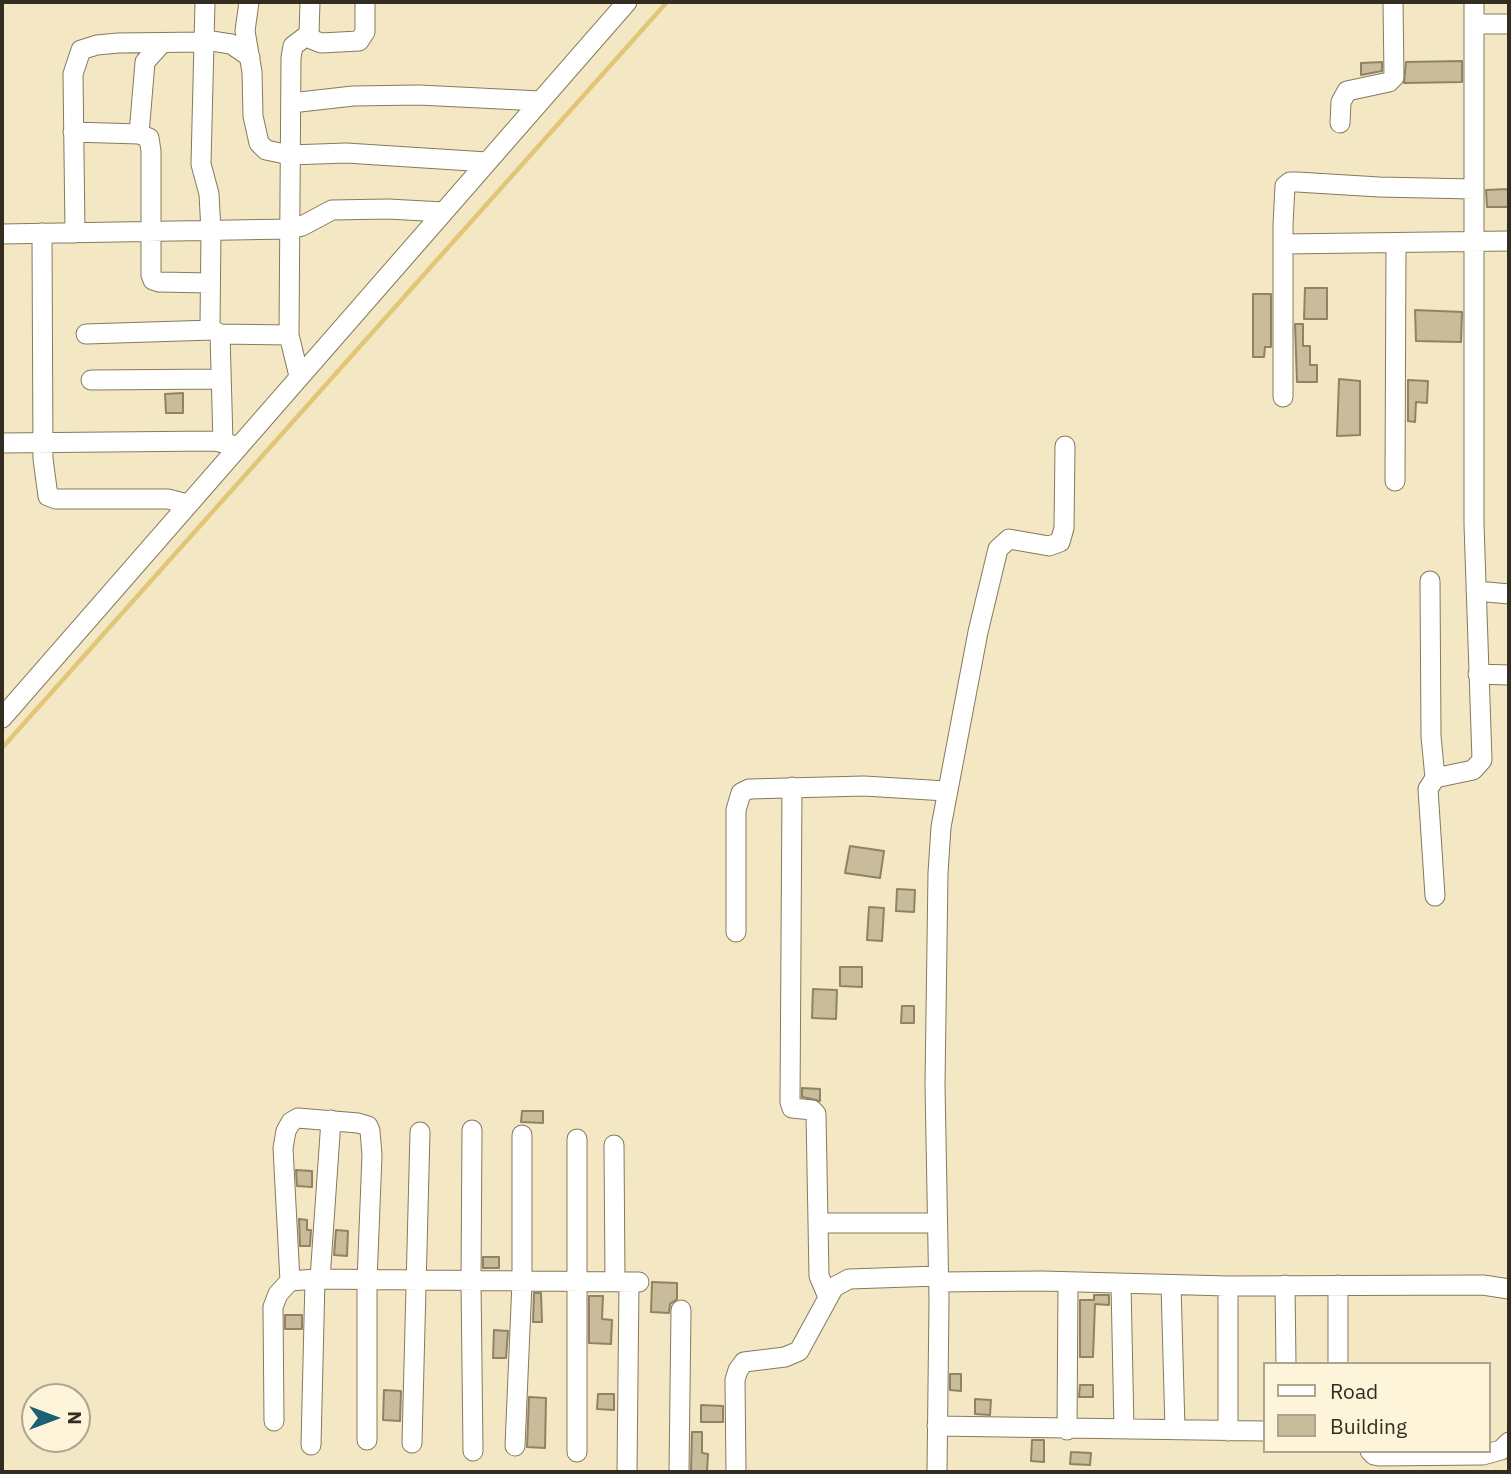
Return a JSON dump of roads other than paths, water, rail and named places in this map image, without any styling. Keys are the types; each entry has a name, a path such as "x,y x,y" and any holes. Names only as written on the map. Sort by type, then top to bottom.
{"street":[{"path":"205,2 201,164 209,194 211,230 209,318 217,332 231,444"},
{"path":"249,2 245,31 250,57 253,116 259,143 266,150 290,155 346,153 487,162"},
{"path":"299,376 289,335 292,50 310,31 310,2"},
{"path":"306,37 321,43 359,41 365,32 365,2"},
{"path":"2,718 187,504 231,444 299,376 627,2"},
{"path":"1340,123 1341,102 1347,91 1389,82 1394,77 1393,2"},
{"path":"1435,778 1473,770 1482,760 1476,591 1474,2"},
{"path":"1474,24 1509,24"},
{"path":"75,233 73,74 81,50 97,45 204,41 231,44 250,57"},
{"path":"139,134 145,62 162,43"},
{"path":"291,103 353,96 419,94 540,101"},
{"path":"74,132 139,134 149,138 150,270 153,279 159,282 210,283"},
{"path":"1283,397 1285,186 1290,182 1473,189"},
{"path":"2,234 289,229 302,226 323,214 344,209 443,212"},
{"path":"42,233 43,443 45,486 51,498 167,499 187,504"},
{"path":"1283,244 1509,241"},
{"path":"1395,481 1396,244"},
{"path":"86,334 217,332 289,335"},
{"path":"91,380 222,379"},
{"path":"2,443 231,444"},
{"path":"937,1472 935,1084 938,873 946,791 978,632 998,549 1009,539 1049,546 1060,542 1064,528 1065,446"},
{"path":"1430,581 1431,736 1435,778 1428,789 1428,797 1435,896"},
{"path":"1476,591 1509,594"},
{"path":"1478,674 1509,675"},
{"path":"736,932 738,796 749,789 864,786 946,791"},
{"path":"792,788 790,1102 792,1108 812,1110 816,1114 820,1276 828,1297"},
{"path":"290,1281 283,1148 286,1131 291,1122 298,1118 368,1126 372,1155 367,1281 367,1440"},
{"path":"310,1445 318,1279 331,1120"},
{"path":"472,1130 473,1451"},
{"path":"412,1443 420,1132"},
{"path":"515,1446 522,1282 522,1135"},
{"path":"577,1452 578,1139"},
{"path":"614,1145 627,1282 627,1472"},
{"path":"819,1223 937,1223"},
{"path":"736,1472 738,1370 749,1360 785,1357 799,1351 834,1287 849,1279 1228,1286 1483,1285 1509,1289"},
{"path":"274,1421 273,1307 278,1294 290,1281 627,1282"},
{"path":"1067,1430 1068,1282"},
{"path":"1121,1284 1124,1429"},
{"path":"1171,1285 1175,1429"},
{"path":"1285,1285 1286,1362"},
{"path":"1338,1285 1338,1362"},
{"path":"1228,1286 1228,1431"},
{"path":"679,1472 681,1310"},
{"path":"937,1426 1262,1431"},
{"path":"1490,1453 1500,1450 1509,1442"},
{"path":"1372,1453 1378,1456 1490,1453"}],"waterway":[{"path":"2,748 667,2"}]}
